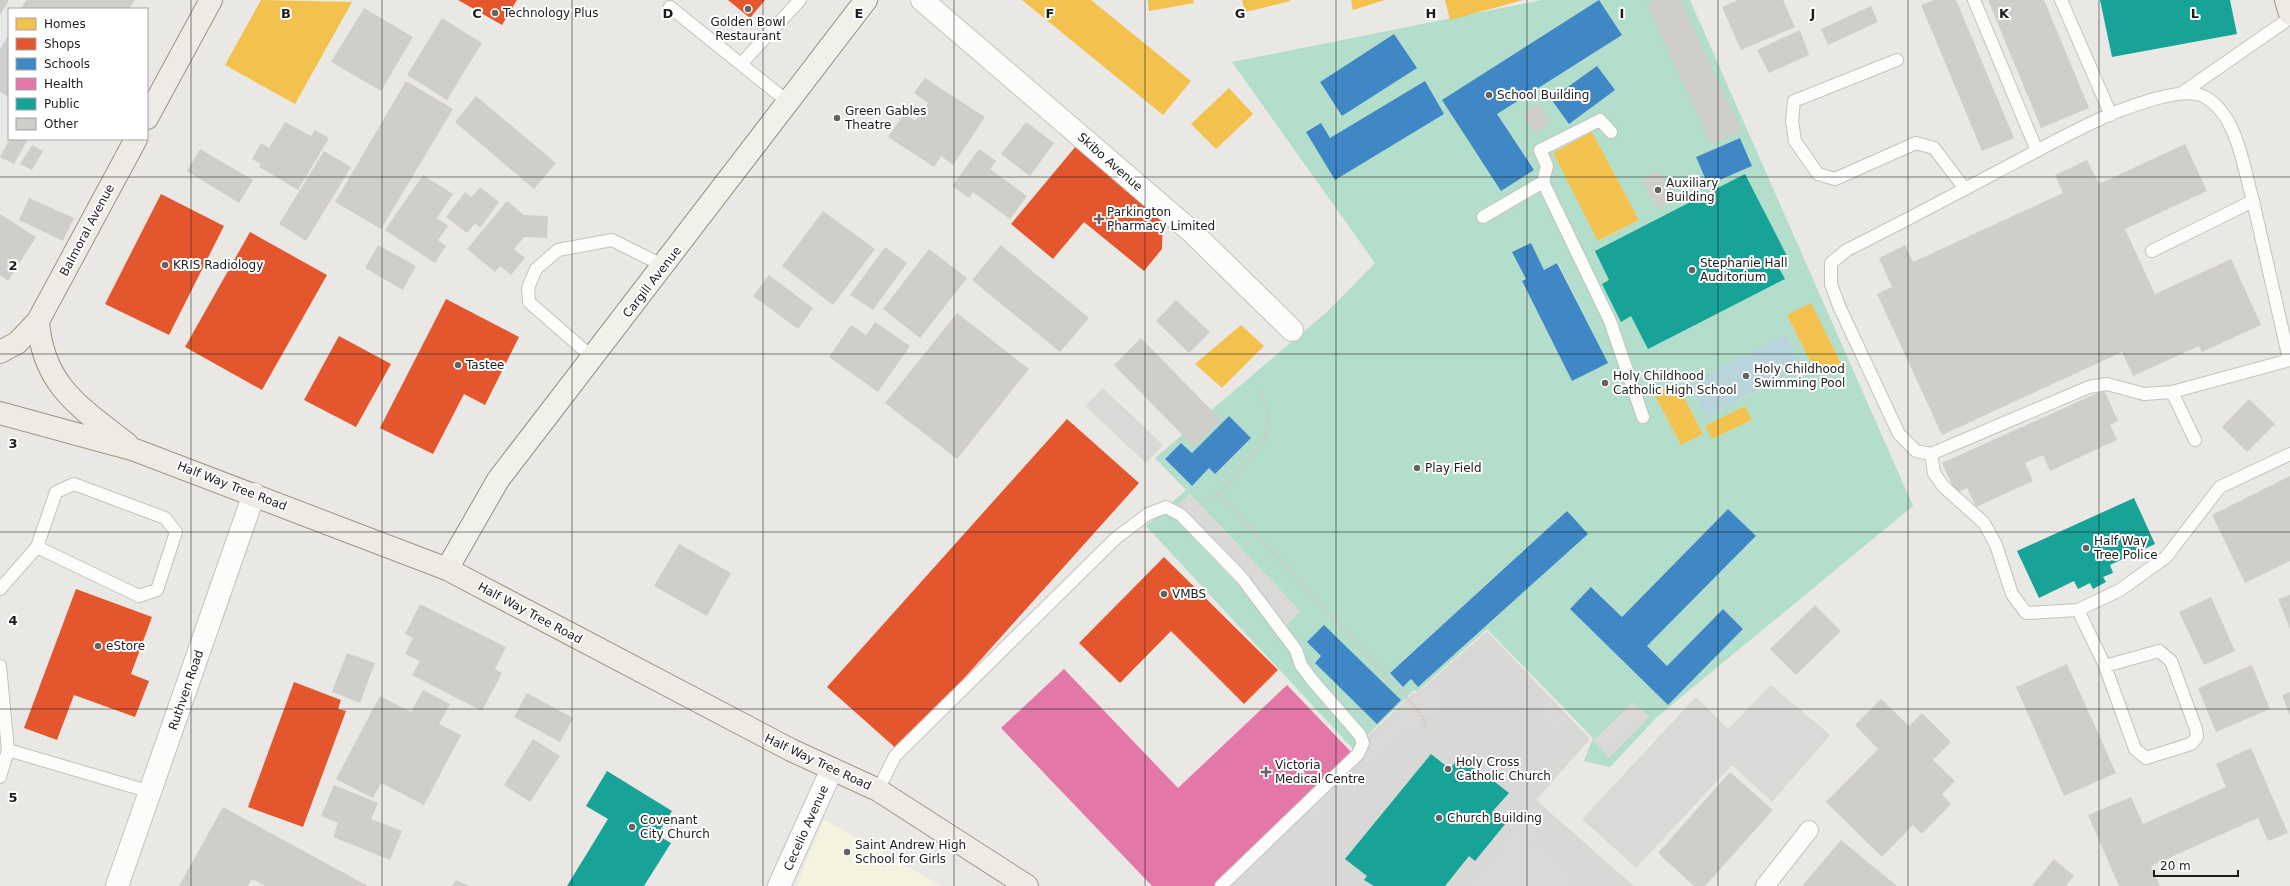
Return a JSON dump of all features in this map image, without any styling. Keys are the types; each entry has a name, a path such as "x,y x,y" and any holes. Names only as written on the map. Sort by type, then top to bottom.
{"main road":[{"path":"148,116 211,0"},
{"name":"Cargill Avenue","path":"447,569 498,480 664,266 866,0"},
{"path":"2286,0 2290,14"},
{"name":"Balmoral Avenue","path":"38,321 135,140"},
{"path":"0,352 16,343 38,321"},
{"path":"38,321 39,341 46,363 55,380 83,409 135,450"},
{"name":"Half Way Tree Road","path":"0,413 135,450 254,494 447,569 791,750 878,790 1027,886"}],"street":[{"name":"Skibo Avenue","path":"922,0 1192,232 1292,330"},
{"name":"Ruthven Road","path":"117,886 254,494"},
{"name":"Cecelio Avenue","path":"779,886 832,769"},
{"path":"1765,886 1810,830"}],"lane":[{"path":"741,64 800,0"},
{"path":"1974,0 2037,151"},
{"path":"2060,0 2111,115"},
{"path":"670,7 788,102"},
{"path":"2182,93 2204,96 2221,111 2232,128 2253,201 2290,359 2172,392 2144,394 2107,384 2089,387 1931,454 1916,451 1899,434 1839,306 1831,284 1831,263 1847,250 2037,151 2111,115 2139,104 2182,93 2290,18"},
{"path":"1897,60 1794,101 1792,121 1795,141 1818,174 1835,179 1916,143 1934,148 1965,189"},
{"path":"1611,132 1600,120 1540,150 1547,166 1543,182 1610,321 1643,417"},
{"path":"1483,218 1543,182"},
{"path":"2152,251 2253,201"},
{"path":"593,358 530,302 528,288 536,269 558,250 612,240 664,266"},
{"path":"2172,392 2195,440"},
{"path":"1931,454 1934,473 1943,486 1984,523 1996,545 2012,594 2026,613 2078,610 2120,590 2166,556 2220,487 2290,454"},
{"path":"0,589 37,547 56,492 74,484 165,518 176,532 157,590 139,596 37,547"},
{"path":"878,790 895,756 1116,538 1148,514 1166,507 1181,515 1242,578 1296,650 1300,665 1360,735 1363,743 1358,754 1221,886"},
{"path":"2078,610 2105,666 2135,749 2139,754 2146,758 2191,744 2197,737 2196,729 2171,661 2159,652 2105,666"},
{"path":"0,666 8,750 0,777"},
{"path":"8,750 151,792"}],"path":[{"path":"1181,515 1219,494 1266,438 1268,412 1259,389"},
{"path":"1219,494 1416,708 1423,717 1426,728"}],"shaded area":[{"path":"1103,388 1163,445 1146,463 1085,406"},
{"path":"1190,494 1300,611 1281,630 1170,513"},
{"name":"Holy Cross Catholic Church","path":"1487,631 1590,739 1536,800 1634,886 1213,886 1413,693 1416,694"},
{"path":"1436,677 1452,694 1310,826 1294,810"},
{"path":"1771,685 1830,735 1772,802 1732,765 1636,868 1582,819 1696,697 1728,729"},
{"path":"1633,702 1649,717 1609,758 1593,741"},
{"path":"1550,704 1571,723 1558,737 1537,719"},
{"path":"1531,803 1552,819 1535,842 1581,877 1574,886 1468,886"},
{"name":"Saint Andrew High School for Girls","path":"824,819 942,886 796,886"}],"green space":[{"name":"Holy Childhood Catholic High School","path":"1542,0 1690,0 1913,506 1657,717 1610,767 1584,761 1593,738 1487,629 1417,692 1414,690 1353,749 1146,526 1186,490 1155,458 1328,311 1375,263 1232,62","holes":["1394,34 1416,68 1342,116 1320,82","1592,132 1639,220 1599,241 1553,153","1740,138 1752,166 1708,185 1696,157","1659,172 1674,200 1658,209 1643,181","1531,243 1544,270 1558,263 1607,362 1572,381 1522,282 1526,279 1513,252","1811,304 1841,363 1817,375 1787,315","1786,335 1802,368 1706,417","1676,382 1703,434 1681,445 1654,394","1745,406 1752,420 1712,439 1706,426","1229,416 1251,438 1215,474 1209,468 1192,486 1165,459 1181,443 1192,453","1190,494 1300,611 1281,630 1170,513","1728,509 1756,537 1647,646 1667,666 1723,609 1743,629 1668,705 1570,609 1592,587 1622,617","1567,511 1587,534 1418,687 1411,679 1403,687 1390,673"]}],"water":[{"name":"Holy Childhood Swimming Pool","path":"1786,335 1803,367 1706,417 1689,384"}],"building: Homes":[{"path":"261,0 352,2 295,104 225,65"},
{"path":"1022,0 1091,0 1191,81 1163,115"},
{"path":"1148,0 1193,0 1194,3 1149,11"},
{"path":"1242,0 1290,0 1290,1 1245,12"},
{"path":"1351,0 1385,0 1353,10"},
{"path":"1445,0 1523,0 1450,20"},
{"path":"1229,88 1253,114 1216,149 1191,124"},
{"path":"1592,132 1639,220 1598,241 1553,153"},
{"path":"1811,303 1841,363 1817,375 1787,315"},
{"path":"1241,325 1264,346 1222,388 1195,364"},
{"path":"1676,382 1703,434 1681,445 1654,394"},
{"path":"1745,406 1752,420 1712,439 1705,426"}],"building: Shops":[{"name":"Technology Plus","path":"458,0 517,0 502,25"},
{"name":"Golden Bowl Restaurant","path":"728,0 765,0 750,18"},
{"path":"1076,146 1163,217 1162,249 1144,271 1084,222 1053,259 1011,224"},
{"name":"KRIS Radiology","path":"161,194 224,226 169,335 105,304"},
{"path":"250,232 327,275 262,390 185,347"},
{"name":"Tastee","path":"446,299 519,337 485,405 464,394 433,454 380,428"},
{"path":"339,336 391,364 356,427 304,400"},
{"path":"1067,419 1139,483 899,751 827,687"},
{"name":"VMBS","path":"1164,557 1278,670 1244,704 1171,631 1120,683 1079,643"},
{"name":"eStore","path":"76,589 152,617 131,674 149,681 135,717 74,695 57,740 24,728"},
{"path":"294,682 341,700 338,709 346,711 303,827 248,807"}],"building: Schools":[{"name":"School Building","path":"1599,0 1622,35 1497,114 1534,170 1501,191 1442,100"},
{"path":"1394,34 1417,68 1342,116 1320,82"},
{"name":"School Building","path":"1597,66 1615,90 1569,124 1551,99"},
{"path":"1425,81 1444,114 1335,180 1306,132 1321,123 1330,138"},
{"path":"1740,138 1752,166 1708,185 1696,157"},
{"path":"1531,243 1544,270 1557,263 1608,363 1572,381 1522,281 1526,279 1512,252"},
{"path":"1229,416 1251,438 1215,474 1209,468 1192,486 1165,459 1181,443 1192,453"},
{"path":"1728,509 1756,536 1647,646 1667,666 1723,609 1743,629 1668,705 1570,609 1591,587 1622,617"},
{"path":"1567,511 1588,534 1418,687 1411,679 1403,687 1390,673"},
{"path":"1324,625 1401,700 1377,724 1315,663 1321,656 1307,642"}],"building: Health":[{"name":"Victoria Medical Centre","path":"1064,669 1178,788 1287,685 1354,755 1216,886 1152,886 1001,728"}],"building: Public":[{"path":"2100,0 2230,0 2237,34 2112,57"},
{"name":"Stephanie Hall Auditorium","path":"1745,174 1787,256 1775,261 1785,279 1648,349 1631,316 1621,322 1602,284 1609,280 1595,251"},
{"name":"Half Way Tree Police","path":"2134,498 2155,544 2110,565 2113,573 2103,577 2106,582 2093,589 2090,583 2078,589 2074,581 2039,598 2017,551"},
{"name":"Church Building","path":"1431,754 1450,769 1461,755 1509,793 1492,812 1506,823 1475,861 1469,856 1445,886 1374,886 1364,880 1367,876 1345,859"},
{"name":"Covenant City Church","path":"607,771 672,811 657,835 671,843 644,886 567,886 608,819 586,806"}],"building: Other":[{"path":"0,0 9,0 0,15"},
{"path":"26,0 135,0 130,8 22,8"},
{"path":"1655,0 1681,0 1741,131 1711,144 1647,4"},
{"path":"1738,0 1783,0 1795,27 1741,50 1722,7"},
{"path":"1934,0 1956,0 2014,138 1982,151 1921,5"},
{"path":"1988,0 2044,0 2089,108 2041,128"},
{"path":"1871,6 1878,22 1828,45 1821,29"},
{"path":"364,8 413,37 381,91 331,62"},
{"path":"442,18 482,43 447,100 407,75"},
{"path":"1800,30 1809,55 1769,73 1757,50"},
{"path":"8,36 8,96 0,92 0,49"},
{"path":"925,78 985,117 953,165 941,156 934,167 888,137 904,114 915,121 928,103 914,93"},
{"path":"406,81 453,109 381,229 335,202"},
{"path":"476,96 556,163 534,189 455,122"},
{"path":"1538,103 1551,123 1535,133 1522,114"},
{"path":"285,122 311,136 315,130 329,138 298,190 259,167 261,164 252,159 261,143 269,148"},
{"path":"1026,122 1054,143 1030,176 1001,154"},
{"path":"9,140 27,140 14,164 0,157"},
{"path":"2185,144 2207,191 2125,229 2155,294 2231,259 2261,325 2202,352 2199,346 2133,376 2122,352 1942,435 1877,294 1892,287 1879,258 1905,245 1913,262 2063,193 2055,175 2087,160 2099,184"},
{"path":"32,145 43,151 32,170 20,164"},
{"path":"200,149 253,180 239,203 187,171"},
{"path":"979,149 996,161 990,169 1027,196 1010,219 973,192 969,198 952,186"},
{"path":"324,151 351,167 306,241 279,224"},
{"name":"Auxiliary Building","path":"1659,171 1674,200 1658,209 1642,180"},
{"path":"423,175 453,194 437,218 448,226 438,240 446,246 435,263 385,230"},
{"path":"480,187 499,202 480,228 475,223 467,233 446,217 465,192 472,197"},
{"path":"29,198 74,218 63,241 19,220"},
{"path":"507,201 524,215 548,216 547,238 524,237 514,249 525,258 511,275 500,266 495,272 467,249"},
{"path":"823,211 875,249 833,305 782,266"},
{"path":"0,214 36,237 8,281 0,275"},
{"path":"378,245 416,266 403,290 365,268"},
{"path":"1001,245 1089,318 1060,352 972,280"},
{"path":"885,247 907,263 873,310 850,295"},
{"path":"929,249 967,278 920,338 883,309"},
{"path":"769,275 813,308 798,329 753,296"},
{"path":"1176,300 1210,332 1189,353 1156,321"},
{"path":"957,313 1029,369 957,459 885,403"},
{"path":"875,322 910,346 878,392 829,357 851,325 866,335"},
{"path":"1141,338 1221,420 1194,447 1114,365"},
{"path":"2104,390 2118,421 2110,425 2117,440 2050,471 2043,455 2025,463 2033,481 1976,507 1967,488 1956,493 1942,463"},
{"path":"2249,399 2275,424 2247,452 2222,427"},
{"path":"2290,476 2290,561 2245,583 2212,515"},
{"path":"679,544 731,573 707,616 654,586"},
{"path":"2290,595 2290,629 2278,599"},
{"path":"2211,597 2235,651 2204,665 2179,612"},
{"path":"420,604 506,647 495,669 502,673 482,711 412,675 420,661 405,654 413,638 405,634"},
{"path":"1815,605 1841,631 1796,675 1770,649"},
{"path":"347,653 375,663 360,703 332,692"},
{"path":"2067,664 2116,773 2064,796 2016,687"},
{"path":"2252,665 2270,709 2216,732 2198,688"},
{"path":"423,690 450,704 439,724 461,735 424,805 381,783 373,798 336,779 380,696 411,712"},
{"path":"2290,692 2290,716 2282,695"},
{"path":"527,693 573,718 560,742 514,717"},
{"path":"1881,699 1909,726 1922,713 1951,742 1933,760 1955,781 1942,794 1951,804 1922,834 1913,825 1882,857 1826,802 1878,749 1855,725"},
{"path":"533,739 560,756 530,802 504,785"},
{"path":"2251,748 2288,833 2268,841 2258,818 2151,866 2160,886 2119,886 2088,815 2131,797 2143,824 2226,787 2216,764"},
{"path":"1730,772 1773,810 1705,886 1694,886 1658,853"},
{"path":"334,785 378,803 371,819 402,831 390,860 333,837 338,823 321,816"},
{"path":"223,807 368,886 265,886 252,879 248,886 179,886"},
{"path":"1841,840 1897,886 1802,886"},
{"path":"2054,859 2074,876 2066,886 2032,886"},
{"path":"456,880 469,886 452,886"}],"place":[{"name":"Golden Bowl Restaurant","path":"748,9"},
{"name":"Technology Plus","path":"495,13"},
{"name":"School Building","path":"1489,95"},
{"name":"Green Gables Theatre","path":"837,118"},
{"name":"Auxiliary Building","path":"1658,190"},
{"name":"Parkington Pharmacy Limited","path":"1099,219"},
{"name":"KRIS Radiology","path":"165,265"},
{"name":"Stephanie Hall Auditorium","path":"1692,270"},
{"name":"Tastee","path":"458,365"},
{"name":"Holy Childhood Swimming Pool","path":"1746,376"},
{"name":"Holy Childhood Catholic High School","path":"1605,383"},
{"name":"Play Field","path":"1417,468"},
{"name":"Half Way Tree Police","path":"2086,548"},
{"name":"VMBS","path":"1164,594"},
{"name":"eStore","path":"98,646"},
{"name":"Holy Cross Catholic Church","path":"1448,769"},
{"name":"Victoria Medical Centre","path":"1266,772"},
{"name":"Church Building","path":"1439,818"},
{"name":"Covenant City Church","path":"632,827"},
{"name":"Saint Andrew High School for Girls","path":"847,852"}]}
